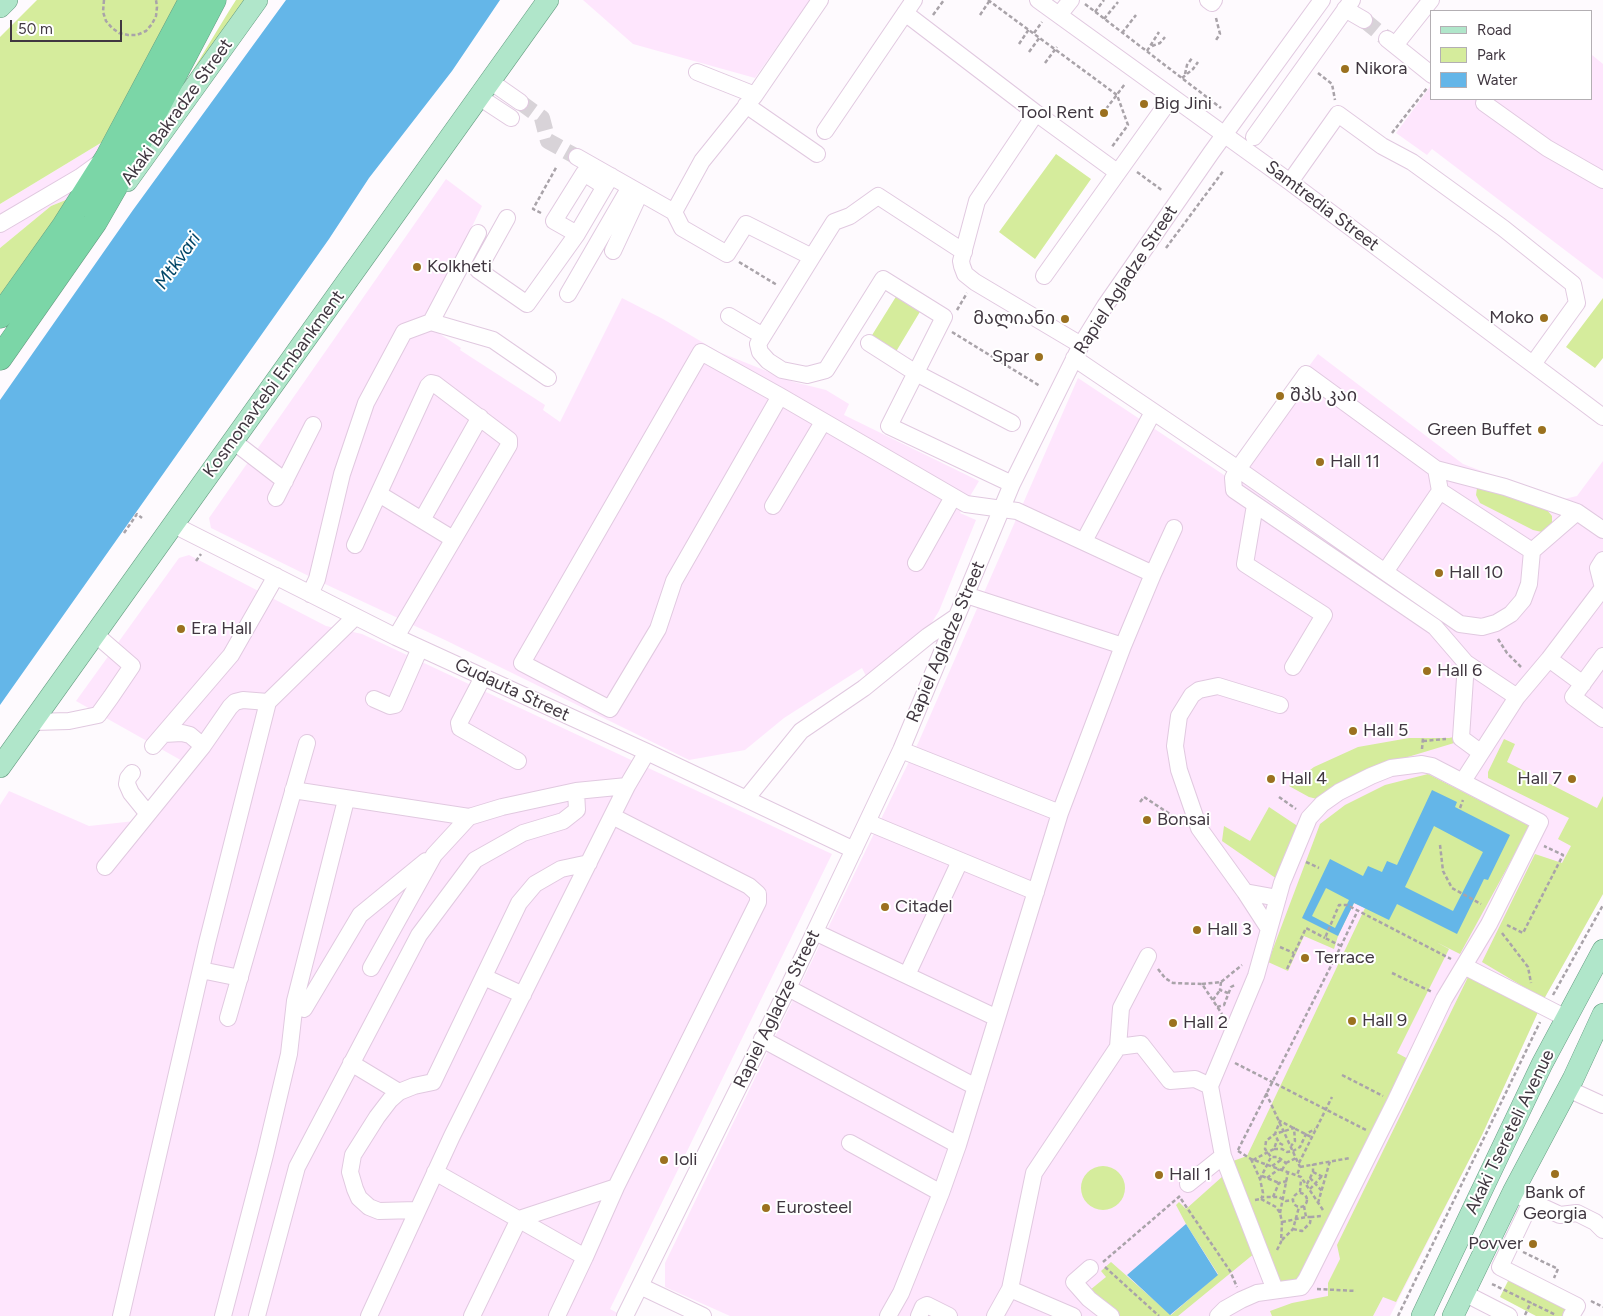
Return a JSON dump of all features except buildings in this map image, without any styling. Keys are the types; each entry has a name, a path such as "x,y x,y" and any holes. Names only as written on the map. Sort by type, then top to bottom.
{"highway":[{"path":"0,358 95,222 122,175 214,0"},
{"path":"0,316 64,226 107,158 191,1"}],"main road":[{"path":"0,7 7,0"},
{"name":"Akaki Bakradze Street","path":"95,222 132,176 257,0"},
{"name":"Kosmonavtebi Embankment","path":"0,767 548,0"},
{"name":"Akaki Tsereteli Avenue","path":"1422,1316 1538,1074 1603,950"},
{"name":"Akaki Tsereteli Avenue","path":"1453,1316 1464,1293 1522,1197 1568,1089 1603,1014"}],"street":[{"path":"674,212 702,161 751,100 820,0"},
{"name":"Samtredia Street","path":"1038,0 1171,98 1290,182 1603,417"},
{"path":"1059,15 1071,0"},
{"path":"1430,78 1393,39 1431,0"},
{"path":"1319,3 1345,10 1364,20"},
{"name":"Rapiel Agladze Street","path":"625,1316 788,988 901,750 1012,484 1078,352 1105,306 1319,3"},
{"path":"824,131 910,6 924,28 1102,161 1121,167"},
{"path":"1254,137 1345,10"},
{"path":"697,72 751,100 817,154"},
{"path":"485,89 520,102"},
{"path":"485,89 511,118"},
{"path":"1044,276 1171,98"},
{"path":"1484,103 1547,148 1603,180"},
{"path":"1036,113 977,201 961,261 964,274 974,282 1078,352 1153,412 1460,624 1482,627 1511,614 1523,600 1529,584 1532,551 1577,512"},
{"path":"1290,182 1338,114 1382,146 1412,162 1503,228 1573,284 1577,303 1533,364"},
{"path":"577,157 608,181"},
{"path":"0,224 80,177 107,158"},
{"path":"577,234 554,221 584,173 635,190 674,212 682,228 727,254 746,224 812,257"},
{"path":"507,218 478,270 527,304 577,234 608,181"},
{"path":"613,250 635,190"},
{"path":"568,294 635,190"},
{"path":"964,252 878,196 850,216 834,222 758,344 760,352 768,361 782,370 807,375 826,370 883,279 942,321 889,426 1012,484"},
{"path":"431,322 478,233"},
{"path":"729,316 763,336"},
{"path":"310,594 317,579 342,474 366,403 404,332 431,322 493,340 548,378"},
{"path":"869,343 916,373 1012,423"},
{"path":"780,396 674,581 658,629 610,709 522,663 702,352 780,396 966,504 1017,512 1153,574"},
{"path":"1517,697 1466,663 1435,627 1234,490 1232,478 1306,374 1436,469 1505,487 1577,512 1603,530"},
{"path":"355,545 431,383 506,436 510,443 396,637"},
{"path":"1084,541 1153,412"},
{"path":"422,520 480,417"},
{"path":"773,506 823,422"},
{"path":"276,498 312,425"},
{"path":"233,441 285,481"},
{"path":"1385,572 1440,491 1436,469"},
{"path":"1440,491 1532,551"},
{"path":"379,494 454,539"},
{"path":"916,563 954,497"},
{"path":"1255,505 1244,564 1324,615 1293,667"},
{"name":"Gudauta Street","path":"174,525 396,637 746,798 854,850"},
{"path":"888,1316 901,1293 958,1145 1060,813 1123,646 1174,528"},
{"path":"1463,782 1480,752 1517,697 1549,659 1602,588 1598,568 1603,560"},
{"path":"203,746 190,735 182,733 158,740 230,656 276,576"},
{"path":"966,595 1123,646"},
{"path":"121,1316 201,970 268,702 355,616"},
{"path":"746,798 801,731 864,688 928,636 956,617"},
{"path":"32,722 69,721 98,715 111,697 132,666 95,634"},
{"path":"374,699 390,706 395,704 420,648"},
{"path":"1603,656 1573,696 1603,719"},
{"path":"1549,659 1583,684"},
{"path":"1466,663 1461,738 1480,752"},
{"path":"483,677 459,726 518,761"},
{"path":"1269,930 1246,892 1199,828 1179,770 1175,746 1179,716 1192,695 1199,690 1218,686 1280,705"},
{"path":"105,867 203,746 230,707 235,702 243,700 268,702"},
{"path":"228,1018 307,743"},
{"path":"901,750 1060,813"},
{"path":"369,1316 435,1172 627,786 647,752"},
{"path":"1218,1316 1225,1309 1257,1293 1301,1287 1306,1280 1378,1137 1444,999 1491,921 1540,822 1432,766 1422,764 1391,768 1371,776 1339,792 1322,804 1308,818 1282,883 1260,964 1210,1086 1223,1156 1275,1290"},
{"path":"132,773 128,778 127,784 131,793 148,814"},
{"path":"293,790 346,800 469,817 502,807 576,792 627,786"},
{"path":"257,1316 297,1167 419,935 475,860 523,834 563,821 578,810 576,792"},
{"path":"223,1316 265,1155 289,1054 295,1001 346,800"},
{"path":"557,1316 616,1187 758,902 758,894 749,886 612,816"},
{"path":"304,1009 360,915 434,855 469,817"},
{"path":"867,822 1036,892"},
{"path":"372,968 434,855"},
{"path":"907,975 960,860"},
{"path":"417,1210 380,1211 369,1207 359,1198 355,1189 350,1172 353,1156 376,1117 390,1100 399,1092 414,1086 433,1082 519,903 535,884 561,869 589,863"},
{"path":"1246,892 1278,898"},
{"path":"815,932 997,1018"},
{"path":"995,1316 1010,1289 1034,1173 1118,1047 1121,1008 1148,956"},
{"path":"1464,966 1566,1018"},
{"path":"201,970 240,978"},
{"path":"484,977 523,995"},
{"path":"788,988 976,1088"},
{"path":"762,1039 958,1145"},
{"path":"1118,1047 1141,1044 1170,1081 1195,1079 1210,1086"},
{"path":"351,1063 399,1092"},
{"path":"1568,1089 1603,1105"},
{"path":"850,1143 941,1193"},
{"path":"1181,1190 1223,1156"},
{"path":"435,1172 585,1257"},
{"path":"472,1316 519,1219 616,1187"},
{"path":"1571,1316 1577,1306 1500,1267 1510,1246 1522,1197 1560,1215 1577,1213 1595,1222 1603,1230"},
{"path":"1096,1263 1074,1282 1089,1299 1111,1316"},
{"path":"640,1286 682,1311 703,1316"},
{"path":"1010,1289 1073,1316"},
{"path":"1464,1293 1509,1316"},
{"path":"919,1316 927,1305 949,1316"}],"path":[{"path":"104,0 103,12 106,21 112,28 119,33 137,35 152,24 156,16 156,0"},
{"path":"924,28 944,0"},
{"path":"980,15 990,0 1117,95 1128,125 1102,161"},
{"path":"1080,0 1183,77 1221,108"},
{"path":"1095,12 1104,0"},
{"path":"1211,1 1220,34 1216,40"},
{"path":"1104,19 1118,2"},
{"path":"1122,32 1136,15"},
{"path":"1019,44 1029,29"},
{"path":"1147,51 1159,32"},
{"path":"1029,52 1040,37"},
{"path":"1151,46 1160,43 1165,37"},
{"path":"1045,64 1057,48"},
{"path":"1183,77 1187,65 1192,58"},
{"path":"1183,77 1198,62"},
{"path":"1382,146 1430,80"},
{"path":"1106,109 1125,84"},
{"path":"538,212 533,209 557,166"},
{"path":"1121,167 1163,191"},
{"path":"1160,255 1224,170"},
{"path":"727,254 790,293"},
{"path":"974,282 953,315 942,321 1040,386"},
{"path":"124,533 137,514 142,518"},
{"path":"1489,625 1507,654 1532,678"},
{"path":"1423,742 1461,738"},
{"path":"1279,796 1308,818"},
{"path":"1140,802 1144,797 1180,821 1192,807"},
{"path":"1491,921 1523,933 1563,855 1532,839"},
{"path":"1440,845 1443,871 1452,888 1473,900"},
{"path":"1325,938 1331,920 1339,905 1347,905 1464,966"},
{"path":"1398,1316 1541,1005 1603,905"},
{"path":"1282,1222 1326,1215 1301,1177 1252,1159 1238,1151 1358,910"},
{"path":"1491,921 1528,967 1541,1005"},
{"path":"1287,969 1306,928 1341,946"},
{"path":"1148,956 1165,978 1173,983 1202,984 1221,982 1249,960 1260,964"},
{"path":"1392,973 1444,999"},
{"path":"1213,1000 1220,990 1221,982"},
{"path":"1202,984 1234,1031"},
{"path":"1220,990 1228,993"},
{"path":"1223,1057 1273,1081 1378,1137"},
{"path":"1342,1075 1395,1102"},
{"path":"1266,1092 1300,1165"},
{"path":"1297,1175 1315,1130 1332,1097"},
{"path":"1280,1121 1312,1137"},
{"path":"1280,1121 1275,1134 1277,1140 1283,1145"},
{"path":"1261,1177 1270,1157 1265,1149 1266,1141 1275,1134 1294,1128"},
{"path":"1291,1146 1295,1137 1294,1128"},
{"path":"1274,1148 1287,1152 1293,1151 1300,1147 1306,1134 1315,1130"},
{"path":"1272,1166 1280,1158 1286,1137"},
{"path":"1295,1137 1301,1142"},
{"path":"1252,1159 1268,1153 1274,1148 1277,1140"},
{"path":"1300,1165 1369,1155"},
{"path":"1270,1157 1280,1158 1286,1163"},
{"path":"1267,1178 1281,1170 1286,1163 1296,1158"},
{"path":"1252,1159 1261,1177 1262,1198"},
{"path":"1318,1203 1322,1191 1323,1177 1330,1161"},
{"path":"1307,1184 1313,1172 1313,1164"},
{"path":"1281,1242 1282,1222 1280,1212 1288,1172"},
{"path":"1313,1172 1323,1177"},
{"path":"1261,1177 1279,1183 1287,1181"},
{"path":"1300,1192 1301,1177"},
{"path":"1304,1194 1323,1177"},
{"path":"1310,1178 1322,1191"},
{"path":"1273,1197 1279,1183"},
{"path":"1159,1316 1096,1263 1181,1190 1230,1271 1241,1300"},
{"path":"1304,1206 1294,1205 1292,1200 1295,1193 1300,1192 1307,1198"},
{"path":"1255,1200 1273,1197 1279,1197 1286,1201 1292,1200"},
{"path":"1307,1198 1315,1197"},
{"path":"1262,1198 1280,1212"},
{"path":"1306,1217 1304,1206 1307,1198"},
{"path":"1275,1253 1281,1242 1293,1229 1299,1207"},
{"path":"1293,1229 1302,1231 1310,1223 1311,1218"},
{"path":"1510,1246 1558,1269 1548,1291"},
{"path":"1492,1284 1556,1315"},
{"path":"1301,1287 1356,1290"}],"shaded area":[{"path":"583,0 810,0 755,78 633,44"},
{"path":"1593,56 1603,64 1603,279 1432,149 1427,155 1396,133 1430,87 1430,100 1593,100"},
{"path":"104,141 78,195 51,206 0,248 0,204"},
{"path":"446,179 482,206 425,324 461,348 460,350 545,405 543,410 560,422 622,298 663,319 719,352 794,382 826,390 849,404 844,415 979,481 960,513 976,520 939,611 926,632 868,680 862,668 784,718 745,750 689,760 211,528 209,518"},
{"path":"1318,354 1463,464 1564,499 1577,496 1603,461 1603,894 1544,999 1482,1135 1390,1316 730,1316 665,1287 665,1263 919,741 1078,378 1227,477"},
{"path":"189,555 326,626 362,634 832,854 610,1309 623,1316 0,1316 0,805 9,791 89,826 144,820 193,767 76,701 179,558"}],"green space":[{"path":"37,0 184,0 104,141 0,204 0,37"},
{"path":"236,0 249,0 173,103 229,11"},
{"path":"1056,154 1091,179 1035,259 999,232"},
{"path":"78,195 0,303 0,248 51,206"},
{"path":"897,295 921,310 894,355 869,340"},
{"path":"1603,298 1603,358 1595,368 1566,347"},
{"path":"1483,483 1547,510 1552,516 1552,523 1542,532 1533,530 1480,503 1476,495 1477,488"},
{"path":"1463,735 1464,740 1388,763 1317,799 1309,797 1289,786 1314,767 1358,747 1409,738 1449,738"},
{"path":"1504,739 1515,744 1507,762 1597,808 1603,796 1603,894 1544,999 1482,962 1535,854 1562,863 1571,846 1558,839 1569,818 1488,778 1488,772"},
{"path":"1428,774 1530,826 1460,954 1436,942 1449,949 1397,1053 1412,1061 1299,1280 1284,1284 1280,1281 1233,1161 1247,1156 1365,908 1354,903 1338,936 1334,949 1304,936 1288,971 1268,962 1320,824 1345,805 1385,785"},
{"path":"1269,807 1299,827 1277,879 1222,841 1224,826 1250,841"},
{"path":"1470,973 1539,1010 1482,1135 1396,1302 1383,1297 1373,1316 1272,1316 1270,1311 1292,1303 1328,1296 1328,1283 1340,1259 1337,1245"},
{"path":"1099,1166 1107,1166 1119,1172 1125,1188 1119,1204 1107,1210 1099,1210 1087,1204 1081,1192 1081,1184 1087,1172"},
{"path":"1223,1176 1255,1253 1178,1316 1120,1316 1090,1290 1106,1277 1101,1271 1111,1262 1171,1315 1218,1274 1176,1205 1179,1202 1186,1209"},
{"path":"1509,1279 1566,1309 1562,1316 1536,1316 1500,1297"}],"water":[{"name":"Mtkvari","path":"286,0 500,0 452,71 369,178 329,239 0,705 0,400 133,210"},
{"path":"1432,790 1457,802 1455,807 1510,835 1488,880 1484,879 1457,934 1397,904 1389,920 1354,903 1338,936 1302,918 1330,859 1363,876 1368,866 1382,872 1387,861 1397,865","holes":["1434,826 1483,852 1453,911 1405,887","1326,888 1349,900 1335,928 1312,916"]},
{"path":"1186,1224 1218,1275 1170,1315 1127,1275"}],"tunnel":[{"path":"1364,20 1387,39"},
{"path":"520,102 542,118 548,141 577,157"}],"place":[{"name":"Nikora","path":"1345,69"},
{"name":"Big Jini","path":"1144,104"},
{"name":"Tool Rent","path":"1104,113"},
{"name":"Kolkheti","path":"417,267"},
{"name":"Moko","path":"1544,318"},
{"name":"მალიანი","path":"1065,319"},
{"name":"Spar","path":"1039,357"},
{"name":"შპს კაი","path":"1280,396"},
{"name":"Green Buffet","path":"1542,430"},
{"name":"Hall 11","path":"1320,462"},
{"name":"Hall 10","path":"1439,573"},
{"name":"Era Hall","path":"181,629"},
{"name":"Hall 6","path":"1427,671"},
{"name":"Hall 5","path":"1353,731"},
{"name":"Hall 4","path":"1271,779"},
{"name":"Hall 7","path":"1572,779"},
{"name":"Bonsai","path":"1147,820"},
{"name":"Citadel","path":"885,907"},
{"name":"Hall 3","path":"1197,930"},
{"name":"Terrace","path":"1305,958"},
{"name":"Hall 9","path":"1352,1021"},
{"name":"Hall 2","path":"1173,1023"},
{"name":"Ioli","path":"664,1160"},
{"name":"Bank of Georgia","path":"1555,1174"},
{"name":"Hall 1","path":"1159,1175"},
{"name":"Eurosteel","path":"766,1208"},
{"name":"Povver","path":"1533,1244"}]}
